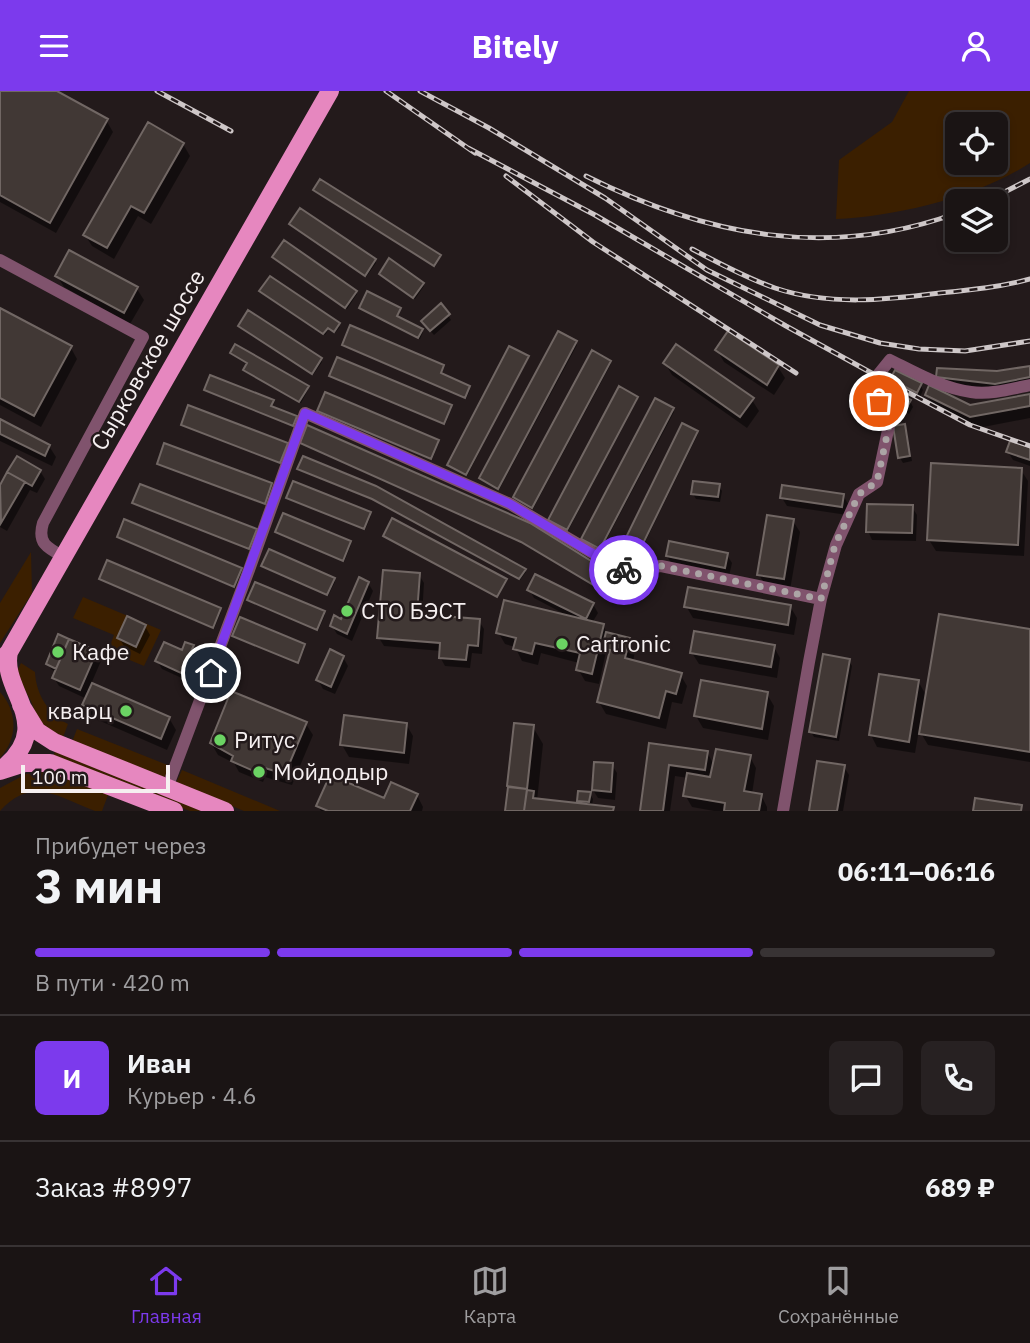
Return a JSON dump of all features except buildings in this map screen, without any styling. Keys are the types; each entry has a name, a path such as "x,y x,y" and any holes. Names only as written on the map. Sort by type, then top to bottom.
{"main road":[{"name":"Сырковское шоссе","path":"5,657 330,91"},
{"path":"0,771 15,757 25,726 6,668 5,657"},
{"path":"0,679 18,700 31,724 43,736 225,811"},
{"path":"0,771 25,763 50,763 174,811"}],"street":[{"path":"0,260 143,337 43,523 43,544 64,557"},
{"path":"783,811 821,599 835,545 859,494 877,482 891,416 879,401 877,376 890,360 934,382 971,392 998,391 1030,385"},
{"path":"167,788 305,413 510,504 620,569 661,566 821,599"}],"shaded area":[{"path":"909,91 1030,91 1030,163 1010,175 977,189 945,189 945,200 937,203 885,214 836,219 839,160 892,122"},
{"path":"31,552 32,593 0,643 0,603"},
{"path":"83,597 161,630 144,666 108,651 114,635 73,618"},
{"path":"21,663 35,672 44,703 68,724 62,740 42,729 16,673"},
{"path":"0,692 10,708 14,725 10,742 0,758"},
{"path":"77,729 170,766 164,779 72,742"},
{"path":"56,749 211,811 190,811 62,761 53,757"},
{"path":"182,770 280,811 244,811 176,783"},
{"path":"41,772 76,779 108,795 102,811 95,811 57,796 34,792 12,800 0,811 0,788 26,774"}],"railway":[{"path":"157,91 231,131"},
{"path":"386,91 475,153"},
{"path":"420,91 489,128 605,198 707,270 820,325 880,343 919,349 965,351 1030,341"},
{"path":"468,148 595,215 877,376 970,425 1030,446"},
{"path":"506,176 593,242 796,373"},
{"path":"586,176 676,214 768,235 815,238 861,235 909,227 945,216"},
{"path":"1008,190 1030,179"},
{"path":"692,249 775,288 795,294 836,299 919,296 1030,279"}],"way so far":[{"path":"624,570 661,566 821,599 835,545 859,494 877,482 891,416 879,401"}],"place":[{"name":"СТО БЭСТ","path":"347,611"},
{"name":"Cartronic","path":"562,644"},
{"name":"Кафе","path":"58,652"},
{"name":"кварц","path":"126,711"},
{"name":"Ритус","path":"220,740"},
{"name":"Мойдодыр","path":"259,772"}],"route":[{"path":"211,673 305,413 510,504 624,570"}]}
